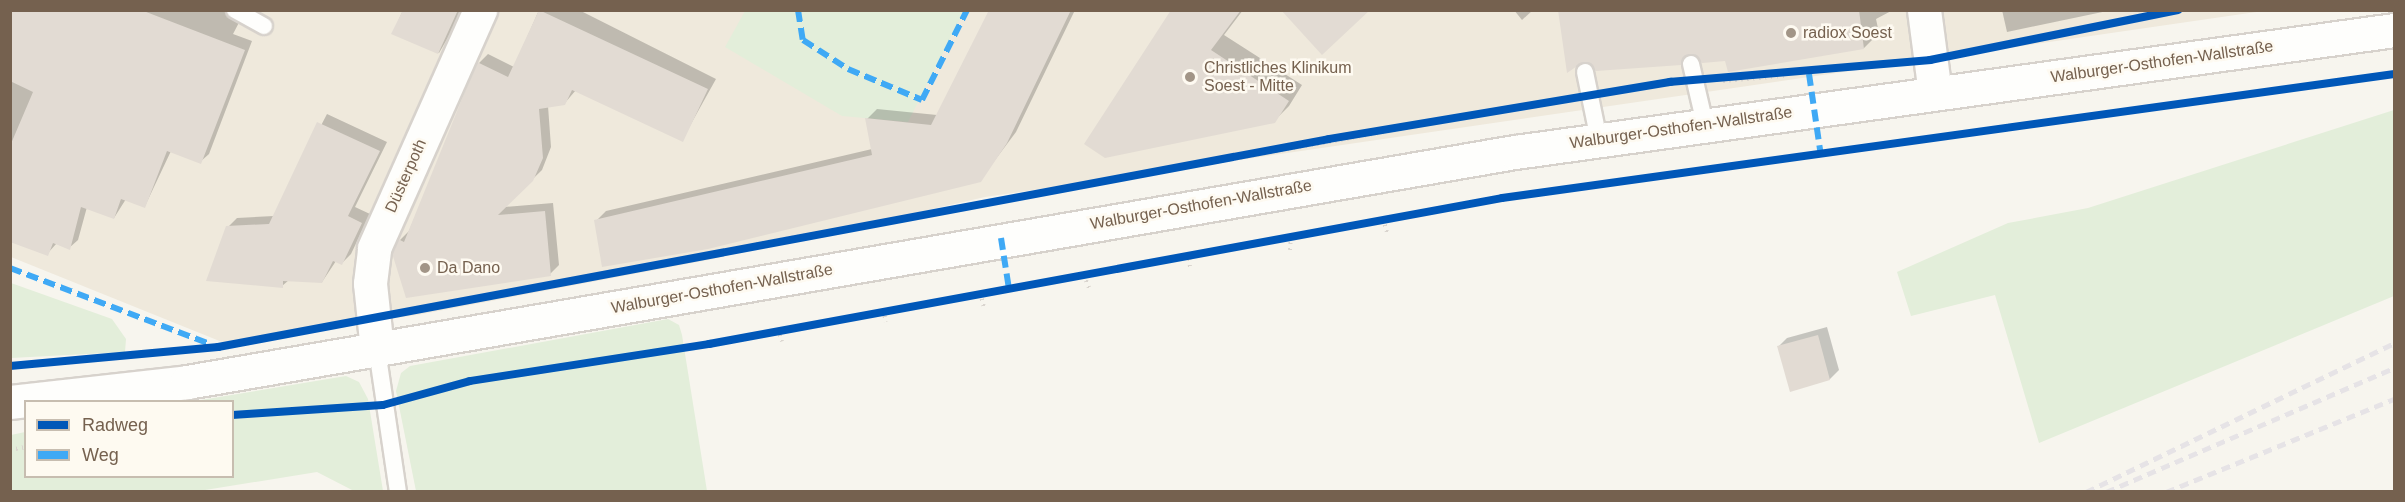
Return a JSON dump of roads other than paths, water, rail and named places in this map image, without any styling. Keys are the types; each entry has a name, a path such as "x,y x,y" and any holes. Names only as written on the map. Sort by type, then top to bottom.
{"street":[{"name":"Düsterpoth","path":"377,350 370,283 374,248 480,10"},
{"path":"1923,10 1935,93"},
{"name":"Walburger-Osthofen-Wallstraße","path":"28,400 187,382 1001,238 1599,140 2394,30"}],"lane":[{"path":"235,10 264,26"},
{"path":"1691,64 1705,124"},
{"path":"1585,72 1599,140"},
{"path":"377,350 383,405 398,492"}],"railway":[{"path":"2086,492 2394,343"},
{"path":"2106,492 2394,368"},
{"path":"2166,492 2394,399"}],"place":[{"name":"radiox Soest","path":"1791,33"},
{"name":"Christliches Klinikum Soest - Mitte","path":"1190,77"},
{"name":"Da Dano","path":"425,268"}]}
